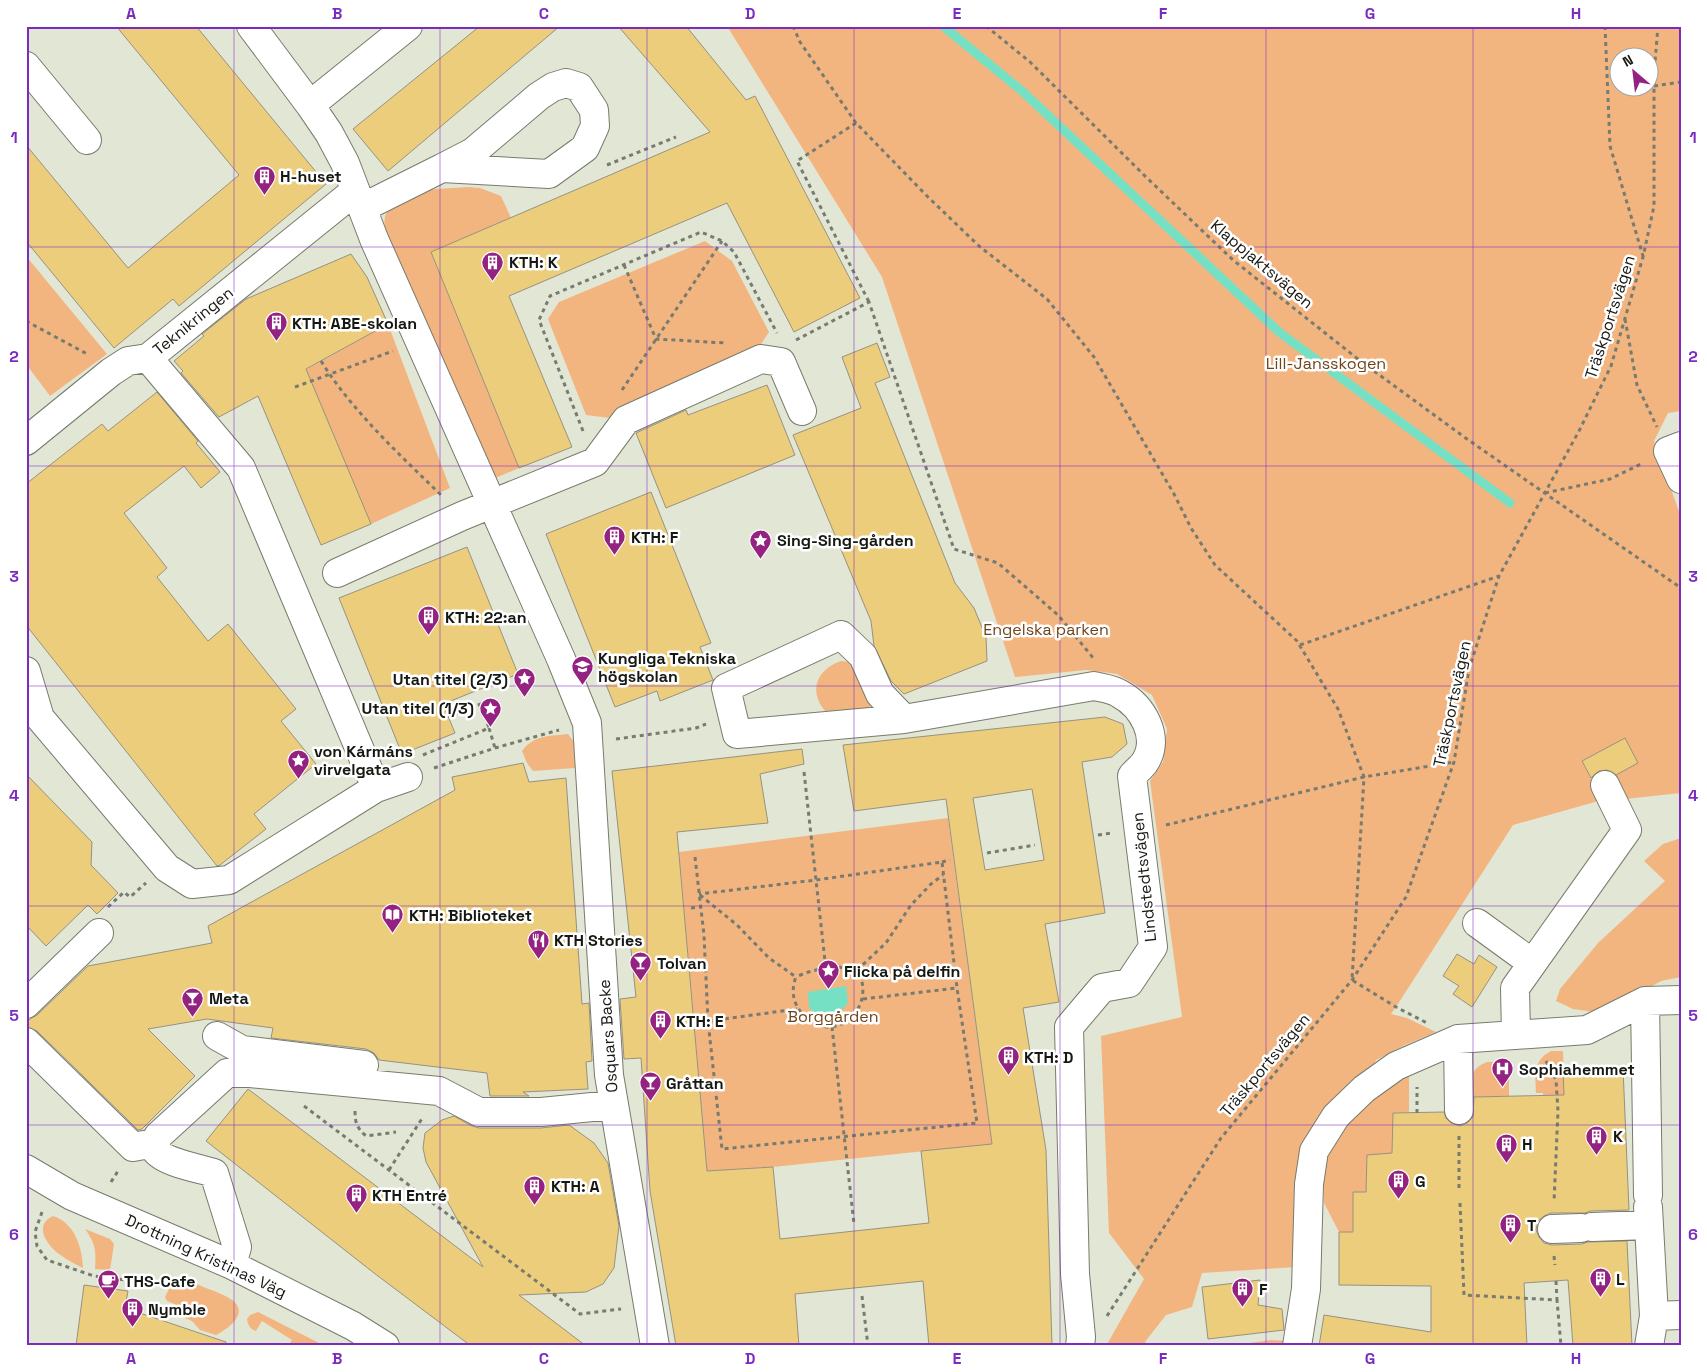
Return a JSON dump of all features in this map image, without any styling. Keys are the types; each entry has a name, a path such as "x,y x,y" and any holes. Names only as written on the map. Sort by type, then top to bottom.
{"street":[{"path":"251,26 310,105 329,133 345,163 374,239 492,504"},
{"path":"310,105 408,26"},
{"path":"26,66 87,140"},
{"name":"Teknikringen","path":"26,441 111,372 128,361 148,358 359,199 442,168 473,152 552,87 566,83 579,86 594,110 595,126 585,148 549,174 442,168"},
{"path":"337,574 462,516 596,462 626,420 761,359 782,354 802,411"},
{"path":"148,358 241,468 376,788"},
{"path":"1674,448 1681,479"},
{"name":"Osquars Backe","path":"492,504 587,723 609,1075 656,1346"},
{"name":"Lindstedtsvägen","path":"904,719 880,694 863,656 841,635 726,688 737,734 904,719 1094,686 1119,693 1136,706 1148,723 1152,744 1146,761 1132,776 1153,947 1129,983 1102,988 1069,1027 1075,1274 1080,1342"},
{"path":"26,671 40,718 167,868 192,884 229,880 376,788 408,777"},
{"path":"1516,1035 1515,988 1627,830 1605,785"},
{"path":"26,1004 102,922"},
{"path":"1477,923 1532,963"},
{"path":"1297,1346 1306,1289 1309,1184 1314,1151 1336,1116 1364,1090 1396,1066 1458,1039 1587,1030 1645,1001 1681,1000"},
{"path":"1645,1001 1648,1209 1654,1316 1649,1346"},
{"path":"217,1036 242,1050 424,1073 439,1091"},
{"path":"1458,1039 1459,1110"},
{"path":"26,1042 133,1147 155,1143"},
{"path":"232,1265 237,1247 214,1173 164,1158 154,1148 158,1136 227,1072 439,1091 479,1112 541,1112 613,1105"},
{"name":"Drottning Kristinas Väg","path":"26,1169 72,1196 232,1265 354,1326 385,1346"},
{"path":"1552,1229 1586,1228 1648,1209"},
{"path":"1654,1316 1681,1315"}],"path":[{"path":"793,26 800,42 856,123 979,246 1047,299 1094,357 1174,494 1191,528 1215,565 1297,642 1338,709 1364,777 1352,980 1396,1007 1458,1039"},
{"name":"Klappjaktsvägen","path":"986,26 1030,62 1233,260 1363,363 1544,493 1681,588"},
{"path":"1605,26 1610,146 1643,257"},
{"name":"Träskportsvägen","path":"1657,48 1658,26"},
{"path":"1660,85 1681,82"},
{"name":"Träskportsvägen","path":"1080,1342 1105,1319 1221,1138 1352,980 1406,897 1454,762 1469,669 1499,576 1580,431 1611,366 1643,257 1654,206 1654,98"},
{"path":"856,123 797,161 870,302 954,549 998,563 1058,615 1096,661 1094,686"},
{"path":"602,167 676,137"},
{"path":"596,462 539,320 550,296 701,232 722,241 734,252 782,354 870,302"},
{"path":"619,394 722,241"},
{"path":"624,265 656,340"},
{"path":"1544,493 1610,479 1674,448 1637,386 1625,318"},
{"path":"26,321 102,363 111,372"},
{"path":"656,340 735,343"},
{"path":"295,387 390,352"},
{"path":"321,361 370,425 462,516"},
{"path":"1300,645 1499,576"},
{"path":"448,717 481,704 495,748"},
{"path":"488,728 403,762 408,777 495,748 587,723"},
{"path":"620,739 696,728"},
{"path":"1177,823 1364,777 1454,762"},
{"path":"804,772 826,970"},
{"path":"987,853 1035,845"},
{"path":"695,857 701,907 708,1021 722,1149 977,1123 957,988 942,862"},
{"path":"699,894 816,880 950,860"},
{"path":"857,970 886,943 911,905 931,884 943,875"},
{"path":"102,922 124,892 130,897 138,888"},
{"path":"699,894 737,925 769,958 796,977"},
{"path":"690,908 701,907"},
{"path":"848,967 857,970 860,976 863,999 858,1011 848,1020 832,1027 820,1026 808,1020 797,1009 793,984 796,977 806,972 848,967"},
{"path":"863,999 957,988"},
{"path":"708,1021 797,1009"},
{"path":"832,1027 854,1224"},
{"path":"1516,1035 1548,1063 1556,1080 1558,1110 1552,1229 1555,1265"},
{"path":"299,1102 580,1314 649,1306"},
{"path":"356,1104 355,1123 359,1131 366,1136 396,1132"},
{"path":"1459,1110 1459,1188"},
{"path":"389,1170 424,1115"},
{"path":"1460,1203 1464,1295 1557,1300"},
{"path":"44,1209 35,1232 37,1246 47,1260 94,1276 140,1282 192,1278"},
{"path":"1556,1281 1561,1346"},
{"path":"862,1296 868,1346"}],"green space":[{"name":"Lill-Jansskogen","path":"727,26 1681,26 1681,411 1668,413 1654,441 1681,517 1681,793 1625,799 1612,777 1638,763 1625,739 1582,761 1602,800 1513,825 1391,1014 1407,1018 1436,1032 1376,1060 1372,1071 1328,1112 1296,1267 1202,1273 1192,1307 1166,1315 1145,1342 1150,1346 1106,1346 1144,1279 1109,1233 1101,1036 1182,1017 1150,781 1163,762 1167,729 1152,695 1117,674 1086,670 1015,677 882,277"},
{"path":"480,188 501,196 511,218 431,252 519,468 493,479 385,228 384,221 388,210 420,190"},
{"path":"705,241 732,261 769,332 758,349 610,418 586,415 548,319 559,302"},
{"path":"26,256 107,354 50,396 26,364"},
{"path":"388,324 450,488 371,524 314,389 291,378"},
{"path":"841,661 851,662 873,697 870,706 864,713 827,713 821,705 816,690 820,676 832,665"},
{"path":"568,734 574,742 575,768 533,771 522,751 526,746 543,737"},
{"name":"Borggården","path":"948,818 992,1144 773,1167 707,1171 679,852"},
{"path":"1681,838 1681,977 1661,981 1624,1002 1594,1012 1573,1009 1556,1001 1560,989 1598,943 1665,881 1644,861 1663,844"},
{"path":"1551,1051 1563,1051 1565,1114 1544,1115 1543,1093 1536,1093 1536,1069 1541,1059"},
{"path":"1487,1062 1505,1062 1509,1068 1509,1096 1470,1098 1472,1076 1477,1068"},
{"path":"1409,1069 1409,1112 1393,1113 1392,1153 1367,1155 1366,1192 1353,1192 1353,1232 1339,1232 1324,1203 1324,1161 1334,1132"},
{"path":"53,1216 61,1219 72,1230 79,1244 83,1268 64,1258 47,1242 43,1231 44,1225"},
{"path":"85,1229 110,1239 114,1244 110,1270 95,1269 94,1248"},
{"path":"196,1284 224,1295 237,1305 239,1310 231,1325 216,1335 200,1330 192,1321 178,1315 179,1306 167,1301 165,1297 169,1289"},
{"path":"258,1312 325,1346 288,1346 292,1340 262,1321 256,1331 254,1330 247,1319 250,1315"},
{"path":"1271,1340 1288,1341 1287,1346 1228,1346"}],"water":[{"path":"846,986 848,1002 837,1013 822,1015 812,1011 809,1007 808,992"}],"building":[{"name":"H-huset","path":"116,26 196,26 326,184 179,306 173,299 114,348 26,241 26,145 128,268 239,175"},
{"path":"480,26 560,26 388,171 353,129"},
{"name":"KTH: K","path":"618,26 686,26 746,100 755,96 860,298 794,332 727,203 509,296 572,447 519,468 431,252 710,132"},
{"name":"KTH: ABE-skolan","path":"351,254 367,277 388,324 306,369 371,524 321,545 258,396 219,417 181,373 183,371 174,361 204,336 202,334 246,299"},
{"path":"877,343 890,377 875,383 955,583 974,608 986,637 987,661 904,694 891,681 874,646 871,621 793,435 861,408 842,357"},
{"path":"767,385 795,455 666,508 636,433 686,410 688,415"},
{"path":"157,392 198,441 196,443 220,472 201,488 184,466 124,513 167,568 157,577 208,641 228,624 296,709 281,721 316,764 254,814 266,829 217,866 26,625 26,484 102,424 108,431"},
{"path":"651,492 711,643 700,647 713,680 660,701 657,691 615,707 546,534"},
{"name":"KTH: 22:an","path":"467,547 518,674 443,704 455,733 402,754 339,598"},
{"path":"1105,717 1123,724 1127,744 1112,757 1082,762 1105,913 1045,924 1059,1002 1023,1008 1046,1150 1052,1346 929,1346 923,1281 795,1294 799,1346 676,1346 650,1191 641,1058 624,1059 620,999 636,997 612,771 802,749 804,764 760,774 768,823 677,832 707,1171 773,1167 780,1239 929,1223 921,1151 992,1144 946,799 854,811 843,745","holes":["1032,789 1044,860 985,870 973,798"]},
{"path":"1625,738 1638,763 1616,775 1607,770 1599,771 1591,778 1582,761"},
{"name":"KTH: Biblioteket","path":"523,763 529,782 566,778 582,1004 589,1003 592,1061 586,1062 588,1089 523,1092 529,1096 490,1096 487,1073 379,1060 374,1053 366,1049 271,1038 273,1028 207,1019 148,1029 195,1076 142,1129 138,1130 37,1031 26,1027 26,1023 30,1019 37,1015 88,966 212,943 208,926 455,790 452,777"},
{"path":"26,774 92,842 91,865 118,893 97,914 88,905 46,946 26,925"},
{"path":"1457,954 1474,964 1479,955 1497,967 1472,1007 1453,994 1459,986 1443,976"},
{"path":"1623,1068 1629,1210 1551,1213 1538,1221 1536,1230 1544,1243 1552,1245 1627,1241 1632,1346 1573,1346 1568,1280 1524,1283 1527,1346 1319,1346 1324,1315 1431,1332 1431,1286 1339,1285 1339,1232 1353,1232 1353,1192 1366,1192 1367,1155 1392,1153 1393,1113 1444,1112 1446,1118 1451,1123 1460,1126 1467,1123 1473,1117 1474,1097 1564,1095 1563,1070"},
{"path":"248,1089 483,1267 426,1162 423,1148 425,1133 442,1120 454,1116 479,1128 541,1128 569,1125 594,1143 608,1163 619,1226 614,1268 603,1284 586,1292 519,1295 586,1346 471,1346 374,1273 206,1141"},
{"name":"F","path":"1260,1280 1258,1305 1282,1309 1284,1330 1208,1339 1202,1287"},
{"name":"Nymble","path":"84,1285 128,1291 125,1308 226,1342 225,1346 76,1346"}],"waterway":[{"path":"943,26 1022,91 1279,332 1510,503"}],"place":[{"name":"H-huset","path":"264,195"},
{"name":"KTH: K","path":"493,281"},
{"name":"KTH: ABE-skolan","path":"276,342"},
{"name":"KTH: F","path":"615,556"},
{"name":"Sing-Sing-gården","path":"761,559"},
{"name":"KTH: 22:an","path":"429,636"},
{"name":"Kungliga Tekniska högskolan","path":"582,686"},
{"name":"Utan titel (2/3)","path":"524,698"},
{"name":"Utan titel (1/3)","path":"490,727"},
{"name":"von Kármáns virvelgata","path":"298,779"},
{"name":"KTH: Biblioteket","path":"393,934"},
{"name":"KTH Stories","path":"538,959"},
{"name":"Tolvan","path":"641,982"},
{"name":"Flicka på delfin","path":"828,990"},
{"name":"Meta","path":"193,1017"},
{"name":"KTH: E","path":"660,1040"},
{"name":"KTH: D","path":"1008,1076"},
{"name":"Sophiahemmet","path":"1503,1088"},
{"name":"Gråttan","path":"650,1102"},
{"name":"K","path":"1597,1155"},
{"name":"H","path":"1506,1163"},
{"name":"G","path":"1399,1200"},
{"name":"KTH: A","path":"535,1205"},
{"name":"KTH Entré","path":"356,1214"},
{"name":"T","path":"1511,1244"},
{"name":"L","path":"1600,1298"},
{"name":"THS-Cafe","path":"108,1300"},
{"name":"F","path":"1243,1308"},
{"name":"Nymble","path":"132,1328"}],"park label":[{"name":"Engelska parken","path":"1046,629"}]}
